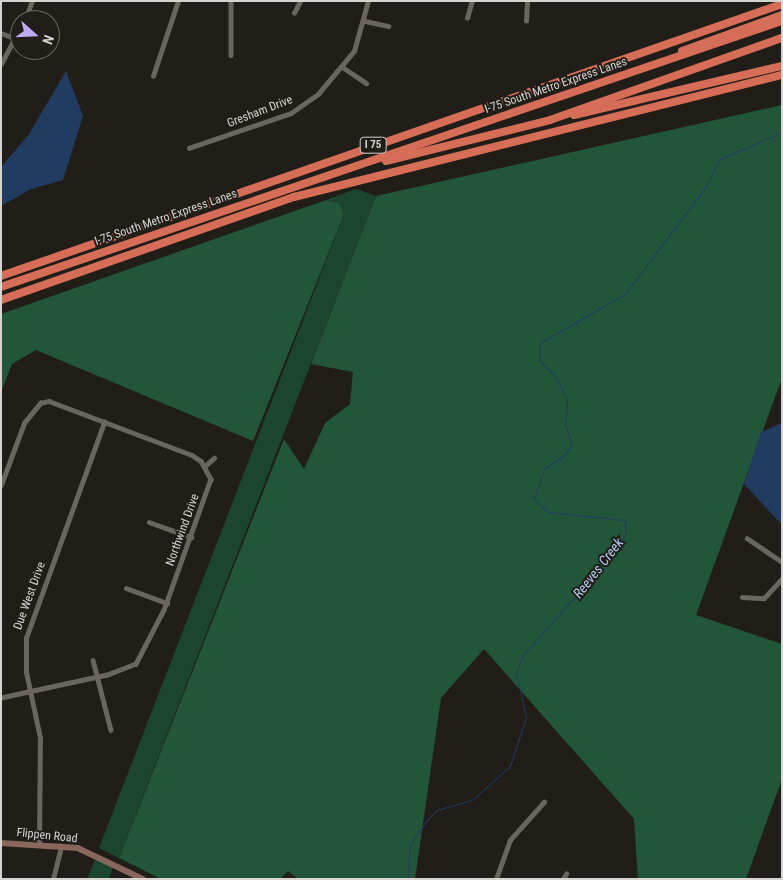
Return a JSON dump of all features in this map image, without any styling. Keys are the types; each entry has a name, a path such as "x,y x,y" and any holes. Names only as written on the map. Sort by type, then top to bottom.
{"highway":[{"path":"746,15 779,1"},
{"name":"I 75","path":"1,276 782,4"},
{"path":"607,79 782,15"},
{"name":"I-75 South Metro Express Lanes","path":"1,287 338,173 607,79 782,21"},
{"name":"I-75 South Metro Express Lanes","path":"338,173 550,120 782,38"},
{"path":"550,120 782,66"},
{"name":"I 75","path":"1,300 294,197 782,75"}],"street":[{"path":"153,76 178,1"},
{"path":"231,1 231,55"},
{"path":"294,13 300,1"},
{"name":"Gresham Drive","path":"189,148 291,113 318,94 344,68 365,21 368,1"},
{"path":"466,18 472,1"},
{"path":"526,21 527,1"},
{"path":"365,21 388,26"},
{"path":"1,64 10,47"},
{"path":"344,68 366,83"},
{"path":"1,485 24,423 40,403 49,402 192,455 205,466 214,458"},
{"name":"Due West Drive","path":"40,844 40,738 30,689 26,638 104,422"},
{"name":"Northwind Drive","path":"1,698 30,689 96,677 136,664 167,603 209,489 205,466"},
{"path":"149,522 192,537"},
{"path":"747,538 782,562"},
{"path":"742,597 764,598 782,580"},
{"path":"126,588 167,603"},
{"path":"93,660 111,730"},
{"path":"496,879 510,840 544,802"},
{"name":"Flippen Road","path":"1,843 61,846 114,862 144,879"},
{"path":"53,879 61,846"}],"green space":[{"path":"782,105 782,378 696,615 782,644 782,779 746,879 638,879 634,819 484,649 441,698 415,879 298,879 288,871 280,879 161,879 119,858 284,439 304,469 325,423 350,404 353,372 311,364 376,196"},
{"path":"356,189 376,196 119,858 99,848 344,214 339,203 326,200"},
{"path":"326,200 339,203 344,214 253,441 36,350 12,364 1,392 1,314"},
{"path":"96,857 114,864 109,879 87,879"}],"water":[{"path":"66,71 83,116 63,180 31,189 1,206 2,166 29,134"},
{"path":"782,423 782,525 744,484 761,432"}],"waterway":[{"name":"Reeves Creek","path":"408,879 410,844 429,818 437,810 472,800 510,766 526,717 516,673 523,655 617,549 626,532 625,520 548,512 534,499 544,469 565,455 571,443 565,425 567,400 556,377 539,360 540,343 625,294 704,189 720,159 782,132"}]}
